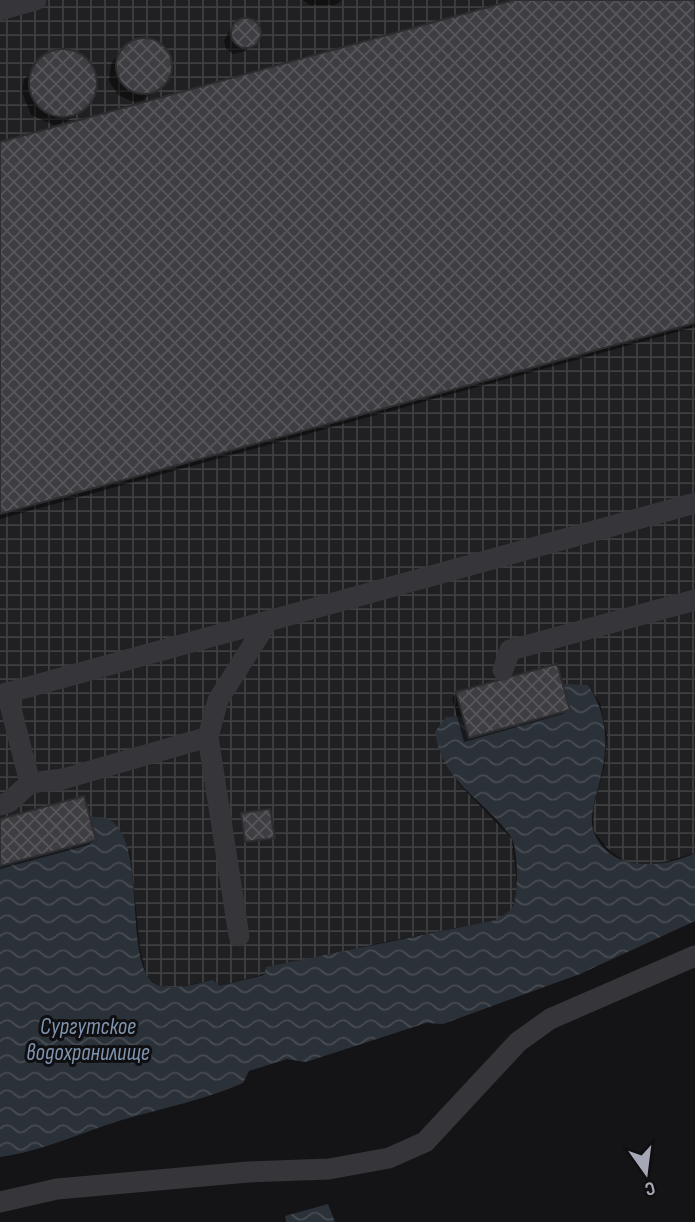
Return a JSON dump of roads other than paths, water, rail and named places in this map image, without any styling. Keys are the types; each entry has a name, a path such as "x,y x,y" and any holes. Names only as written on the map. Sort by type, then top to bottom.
{"lane":[{"path":"0,9 36,0"},
{"path":"30,783 3,694 695,503"},
{"path":"503,670 510,650 695,600"},
{"path":"239,936 208,737 218,699 268,621"},
{"path":"0,805 9,802 30,783 62,779 208,737"},
{"path":"0,1202 57,1189 248,1172 329,1169 389,1158 425,1142 518,1042 550,1019 695,956"}],"water":[{"name":"Сургутское водохранилище","path":"563,684 588,685 601,711 605,750 592,821 600,844 611,854 637,864 667,862 695,853 695,921 580,974 443,1024 426,1023 306,1062 287,1059 249,1071 243,1083 215,1094 113,1123 33,1150 0,1157 0,866 96,841 89,816 110,820 122,834 129,855 141,959 148,977 166,987 213,980 220,986 264,975 266,967 496,920 510,910 515,900 517,871 513,842 500,823 455,778 439,750 435,732 446,717 570,709"},
{"path":"328,1204 335,1222 286,1222 285,1216"}]}
